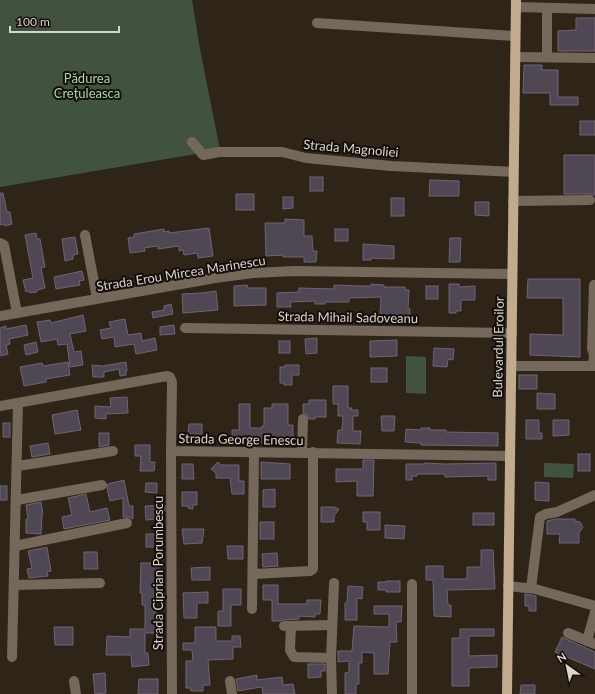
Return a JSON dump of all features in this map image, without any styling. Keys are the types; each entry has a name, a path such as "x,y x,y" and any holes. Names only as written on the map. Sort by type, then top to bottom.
{"main road":[{"name":"Bulevardul Eroilor","path":"507,694 516,4"}],"street":[{"path":"516,4 554,5 595,9"},
{"path":"547,57 554,5"},
{"path":"317,24 515,36"},
{"path":"515,57 595,58"},
{"name":"Strada Magnoliei","path":"192,142 203,155 219,152 282,152 306,158 384,165 513,172"},
{"path":"513,201 590,200"},
{"path":"85,235 98,298"},
{"path":"0,243 4,245 16,313"},
{"name":"Strada Erou Mircea Marinescu","path":"0,316 215,278 271,272 512,274"},
{"path":"511,366 594,366 595,355 592,349 595,285"},
{"name":"Strada Mihail Sadoveanu","path":"185,328 512,333"},
{"name":"Strada George Enescu","path":"0,406 167,376 170,377 172,382 171,451 510,456"},
{"path":"12,657 18,466 18,403"},
{"path":"302,452 303,419"},
{"path":"18,466 113,451"},
{"name":"Strada Ciprian Porumbescu","path":"171,451 172,694"},
{"path":"252,609 254,452"},
{"path":"252,574 310,571 313,569 313,452"},
{"path":"17,500 102,485"},
{"path":"530,588 540,518 546,514 557,512 595,495"},
{"path":"15,546 127,523"},
{"path":"14,585 100,583"},
{"path":"332,694 331,658 334,583"},
{"path":"412,584 412,694"},
{"path":"508,586 530,588 595,606"},
{"path":"568,632 591,642 595,612"},
{"path":"331,658 294,657 290,650 288,626 332,625"},
{"path":"74,680 76,694"},
{"path":"230,681 232,694"}],"green space":[{"name":"Pădurea Crețuleasca","path":"0,0 192,0 220,150 0,187"},
{"path":"406,356 426,357 426,394 406,393"},
{"path":"544,463 574,464 573,478 544,477"}],"building":[{"path":"576,18 595,18 595,51 558,51 558,31 576,30"},
{"path":"524,65 542,65 542,70 558,70 558,97 578,97 578,105 550,105 550,93 523,93"},
{"path":"580,121 595,121 595,135 580,135"},
{"path":"564,155 595,155 595,195 564,194"},
{"path":"310,177 323,177 323,191 310,191"},
{"path":"430,180 459,181 459,196 429,196"},
{"path":"0,193 3,193 7,212 10,212 12,224 5,226 4,224 0,225"},
{"path":"236,194 254,194 254,210 236,210"},
{"path":"283,197 293,197 293,208 283,209"},
{"path":"391,198 404,198 404,216 391,216"},
{"path":"475,202 489,202 489,216 475,215"},
{"path":"285,219 304,220 304,236 312,236 313,251 317,251 316,262 304,262 304,257 283,257 283,255 266,256 265,223 285,223"},
{"path":"209,228 213,256 198,258 197,253 184,255 183,250 179,251 179,246 158,249 158,246 144,248 145,251 130,253 128,238 134,237 134,234 164,229 164,232 169,231 169,233"},
{"path":"335,229 348,229 348,241 335,241"},
{"path":"36,233 37,239 40,239 45,267 41,268 45,288 37,290 37,292 30,293 29,291 26,292 23,280 33,278 25,235"},
{"path":"75,237 78,254 73,255 73,259 65,261 62,239"},
{"path":"450,238 461,238 460,262 449,262"},
{"path":"363,244 394,246 394,259 371,258 371,260 363,260"},
{"path":"82,271 84,280 79,281 80,285 56,289 54,277"},
{"path":"528,279 580,279 580,357 530,355 530,334 563,335 563,298 527,298"},
{"path":"371,284 384,285 384,287 405,287 405,290 409,290 408,309 410,309 410,319 391,319 391,316 380,316 381,297 349,298 349,302 325,302 325,304 315,304 315,301 290,302 291,307 277,307 277,293 299,292 299,288 334,289 334,285 371,286"},
{"path":"449,284 459,284 459,287 475,286 475,300 461,300 461,311 449,313"},
{"path":"247,285 248,288 266,288 266,305 234,306 234,286"},
{"path":"426,286 438,286 438,299 426,299"},
{"path":"216,291 218,310 183,313 182,294"},
{"path":"171,304 173,314 153,318 152,312 164,310 164,306"},
{"path":"83,315 86,331 70,334 74,352 81,351 83,365 70,367 67,344 58,345 57,339 41,342 37,322 50,320 51,323"},
{"path":"125,319 128,335 141,333 142,341 155,338 157,350 136,354 134,344 115,347 114,337 102,339 100,330 111,328 109,322"},
{"path":"26,325 28,335 9,339 10,344 6,345 8,354 1,356 0,328 6,326 6,329"},
{"path":"174,325 175,334 160,335 160,327"},
{"path":"317,338 317,353 306,354 305,339"},
{"path":"397,340 397,356 370,357 370,341"},
{"path":"279,341 290,341 290,353 279,353"},
{"path":"36,342 38,352 26,355 24,345"},
{"path":"434,348 454,349 453,360 448,359 447,367 433,366"},
{"path":"68,362 70,375 46,379 46,382 24,386 20,367 42,363 43,366"},
{"path":"126,362 126,375 120,376 119,369 104,372 104,377 93,377 92,365 103,366"},
{"path":"285,365 299,365 299,375 292,375 292,385 284,385 284,383 280,383 280,367 285,367"},
{"path":"371,368 387,368 387,382 371,382"},
{"path":"519,375 537,375 537,389 519,389"},
{"path":"333,386 348,386 348,408 352,408 351,410 358,410 358,416 353,416 353,431 361,431 360,444 337,443 338,430 342,430 343,416 338,416 338,404 333,404"},
{"path":"537,393 555,394 555,409 537,409"},
{"path":"127,397 128,413 106,414 106,419 95,418 95,406 111,407 110,398"},
{"path":"309,400 326,400 326,417 315,417 315,419 309,419 307,414 303,413 303,404 309,404"},
{"path":"239,404 250,404 250,428 262,428 262,426 264,426 264,408 272,408 272,404 288,404 288,425 293,425 293,439 264,439 264,443 232,442 232,430 239,430"},
{"path":"77,410 81,430 55,434 52,415"},
{"path":"381,416 395,416 394,431 382,431"},
{"path":"526,420 539,420 539,433 542,433 542,439 526,439"},
{"path":"553,420 569,420 569,435 553,436"},
{"path":"3,423 10,423 10,437 3,437"},
{"path":"189,424 202,424 202,434 188,434"},
{"path":"421,428 430,428 430,430 446,430 446,432 498,433 498,446 421,445 421,443 405,442 406,429 421,430"},
{"path":"99,433 109,433 109,445 99,447"},
{"path":"48,443 50,454 32,457 30,446"},
{"path":"135,445 150,445 150,462 155,462 154,471 140,471 141,456 135,456"},
{"path":"578,454 590,454 590,471 578,471"},
{"path":"363,460 374,460 373,496 357,496 357,481 336,482 336,469 363,469"},
{"path":"218,462 221,465 239,465 239,481 244,481 244,494 232,494 230,478 216,478 216,473 211,469"},
{"path":"261,462 290,464 290,479 261,479"},
{"path":"496,463 496,480 488,480 488,476 445,477 445,474 417,474 417,476 412,476 412,480 406,480 406,464"},
{"path":"182,464 193,464 194,479 182,479"},
{"path":"124,480 129,506 133,506 133,519 123,517 123,498 110,501 107,489 108,484"},
{"path":"535,482 549,483 549,501 535,500"},
{"path":"146,483 157,483 157,493 145,492"},
{"path":"0,486 7,486 7,500 0,500"},
{"path":"275,489 275,507 263,507 263,490"},
{"path":"182,492 197,492 197,505 193,505 193,509 188,508 188,506 182,506"},
{"path":"86,494 90,512 107,508 110,520 64,529 62,517 72,515 68,498"},
{"path":"41,502 43,514 41,534 26,533 26,519 28,519 26,505"},
{"path":"165,505 165,512 156,513 156,519 146,520 145,506"},
{"path":"321,507 334,507 339,509 334,516 334,522 321,522"},
{"path":"363,512 380,512 380,530 367,530 367,522 363,522"},
{"path":"473,513 494,513 494,525 473,525"},
{"path":"555,519 575,519 575,521 580,522 583,527 579,533 579,543 559,543 560,534 547,534 547,521"},
{"path":"260,522 274,522 274,539 260,539"},
{"path":"385,525 405,526 404,539 385,538"},
{"path":"182,529 204,529 202,543 184,544"},
{"path":"146,534 156,534 156,547 146,547"},
{"path":"227,546 243,546 243,559 228,559"},
{"path":"47,547 51,571 47,572 48,576 29,578 27,569 32,568 28,551"},
{"path":"481,550 493,550 495,589 447,590 448,605 451,605 451,617 434,616 433,580 426,580 426,566 443,566 443,579 467,579 467,567 481,567"},
{"path":"84,552 97,552 98,569 84,569"},
{"path":"277,553 278,566 263,567 262,554"},
{"path":"141,563 159,563 159,575 155,575 156,593 154,593 154,606 156,606 156,626 159,626 159,633 145,633 145,653 148,653 149,665 132,667 131,655 106,655 107,636 130,637 130,629 145,629 145,605 142,605 142,593 140,593"},
{"path":"210,567 210,580 192,580 191,568"},
{"path":"400,581 400,592 386,592 386,590 378,590 378,582"},
{"path":"263,585 278,585 278,604 307,604 307,600 321,600 320,614 315,614 315,617 299,616 299,619 272,621 272,600 263,600"},
{"path":"348,586 363,587 362,599 357,598 357,620 345,620 345,603 347,603"},
{"path":"223,589 241,589 241,605 231,605 231,626 218,626 218,611 223,611"},
{"path":"208,592 208,603 197,603 197,618 184,618 183,593"},
{"path":"525,594 536,596 536,611 529,611 529,606 525,606"},
{"path":"374,606 402,606 401,622 396,622 397,642 390,642 388,674 374,674 374,653 362,652 362,663 359,663 359,684 356,684 356,694 345,694 345,673 349,672 349,661 338,662 338,651 352,651 354,626 389,627 389,614 374,614"},
{"path":"54,627 73,627 73,645 55,645"},
{"path":"195,627 216,627 216,641 232,641 232,636 240,636 241,647 233,647 233,659 208,660 210,685 203,685 203,691 191,691 190,688 186,688 186,661 193,661 192,650 183,650 183,643 195,643"},
{"path":"460,629 494,629 494,636 469,636 469,656 497,655 497,667 469,668 469,686 452,686 452,638 460,638"},
{"path":"562,637 595,652 595,669 555,652"},
{"path":"308,664 325,664 325,671 321,671 321,677 308,678"},
{"path":"105,673 106,693 95,694 93,674"},
{"path":"257,675 257,680 282,677 283,685 293,684 295,694 263,694 262,687 238,691 236,679"},
{"path":"139,679 158,679 158,694 138,694"},
{"path":"521,685 535,685 535,694 520,694"}]}
